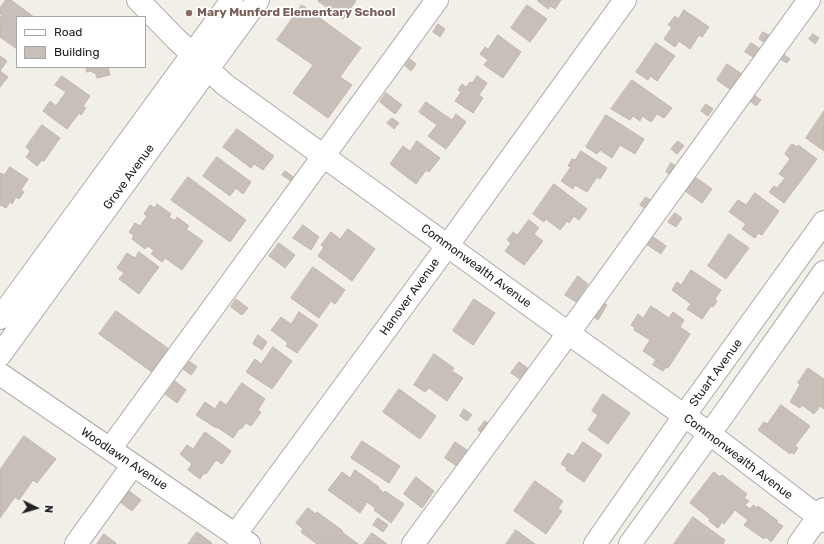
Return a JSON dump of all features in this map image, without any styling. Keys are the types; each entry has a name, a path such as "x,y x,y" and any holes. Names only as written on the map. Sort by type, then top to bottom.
{"street":[{"name":"Commonwealth Avenue","path":"138,0 224,84 822,515"},
{"name":"Grove Avenue","path":"0,318 232,0"},
{"name":"Grove Avenue","path":"0,355 258,0"},
{"path":"110,449 325,156 437,0"},
{"name":"Hanover Avenue","path":"242,540 448,245 625,0"},
{"path":"413,544 810,0"},
{"name":"Stuart Avenue","path":"595,544 684,416 824,222"},
{"path":"630,544 710,434 824,272"},
{"name":"Woodlawn Avenue","path":"0,374 242,540"},
{"path":"76,544 133,465"},
{"path":"799,544 822,515"}],"building":[{"path":"6,0 11,0 33,16 16,16 16,48 0,37 0,18 2,15 0,14 0,8"},
{"path":"538,0 561,0 555,9 550,6 548,9"},
{"path":"318,1 356,1 343,19"},
{"path":"302,5 361,48 340,77 352,85 328,118 293,93 313,65 277,40"},
{"path":"527,5 547,19 530,42 511,28"},
{"path":"684,10 709,27 702,37 699,35 690,49 679,41 675,47 664,39 672,27 668,25 675,16 678,19"},
{"path":"438,24 445,29 440,37 433,32"},
{"path":"763,32 772,37 768,45 759,39"},
{"path":"813,34 819,38 815,44 809,39"},
{"path":"498,35 521,52 503,78 484,65 488,60 480,54 485,47 488,49"},
{"path":"656,43 675,56 657,81 650,76 648,80 636,72"},
{"path":"751,43 759,48 753,57 745,52"},
{"path":"783,54 790,59 787,63 780,59"},
{"path":"0,56 7,61 0,71"},
{"path":"410,59 416,64 411,71 405,66"},
{"path":"727,64 742,74 731,90 717,80"},
{"path":"86,68 108,68 110,75 97,78 95,72 87,72"},
{"path":"0,71 8,77 0,87"},
{"path":"62,76 90,96 83,106 86,108 81,115 79,113 67,129 43,111 50,101 56,106 66,92 55,85"},
{"path":"477,76 487,83 479,95 483,98 473,113 455,101 461,92 458,90 462,84 466,87 470,82 472,83"},
{"path":"632,80 672,108 664,118 657,114 651,122 642,116 640,121 633,116 630,120 611,109"},
{"path":"386,93 402,105 395,114 380,102"},
{"path":"753,94 761,100 756,106 749,100"},
{"path":"426,102 452,120 456,114 466,122 446,149 428,136 437,125 419,112"},
{"path":"706,104 713,109 708,116 701,111"},
{"path":"824,111 824,151 806,138"},
{"path":"606,115 644,139 635,154 620,145 612,158 600,150 597,154 586,147"},
{"path":"392,118 399,123 394,129 387,123"},
{"path":"42,125 60,138 44,161 42,160 37,166 26,157 30,151 26,147"},
{"path":"237,129 274,156 263,170 254,164 251,168 223,147"},
{"path":"417,141 440,158 429,172 426,170 416,184 390,164 403,146 410,151"},
{"path":"678,141 684,146 677,154 671,149"},
{"path":"792,144 797,147 798,145 817,159 784,203 769,192 774,186 777,188 785,178 779,174 790,159 785,154"},
{"path":"581,151 607,168 600,179 597,177 587,192 575,185 573,189 561,181 571,167 568,166 572,159 575,160"},
{"path":"217,157 251,182 243,194 236,188 230,196 203,176"},
{"path":"671,163 679,168 673,176 666,172"},
{"path":"10,167 28,179 21,190 24,192 19,199 16,197 12,204 10,202 6,208 0,205 0,174 1,173 4,175"},
{"path":"285,171 295,178 292,182 282,175"},
{"path":"188,177 246,220 230,242 171,200"},
{"path":"695,177 712,189 702,203 685,191"},
{"path":"554,184 587,209 579,220 574,216 569,223 567,221 560,230 546,219 544,222 533,214"},
{"path":"755,193 779,211 762,235 758,233 755,238 742,229 746,224 729,212 738,200 746,205"},
{"path":"646,197 653,202 648,210 640,205"},
{"path":"157,204 171,214 169,217 175,221 177,217 189,226 186,229 203,241 182,270 165,258 162,262 151,254 154,250 147,246 145,249 132,239 134,235 129,232 135,223 140,226 147,216 144,214 150,205 155,208"},
{"path":"675,213 682,218 676,227 668,222"},
{"path":"529,220 539,228 534,234 543,241 524,265 505,251 511,243 507,240 513,232 517,235"},
{"path":"303,225 319,237 311,250 293,238"},
{"path":"348,229 375,249 352,281 318,256 324,247 321,245 331,232 340,239"},
{"path":"729,234 749,248 726,279 708,266"},
{"path":"652,236 666,246 661,254 646,244"},
{"path":"279,243 295,255 285,268 269,256"},
{"path":"139,252 159,267 139,294 119,279 124,273 117,268 127,253 135,258"},
{"path":"313,267 345,290 335,304 331,301 319,318 291,298"},
{"path":"691,270 721,290 715,299 717,301 713,307 711,306 702,319 687,309 691,304 672,290 677,282 681,285"},
{"path":"578,276 588,284 576,302 565,295"},
{"path":"236,299 248,308 242,315 231,307"},
{"path":"474,299 495,313 473,345 453,331"},
{"path":"599,300 607,305 598,320 590,314"},
{"path":"651,306 669,318 673,312 684,320 680,327 690,334 668,368 643,351 650,340 634,330 635,328 631,325 638,314 643,318"},
{"path":"116,311 173,352 156,375 99,334"},
{"path":"299,312 318,325 297,353 286,346 288,343 271,330 281,317 291,324"},
{"path":"258,335 267,342 262,350 253,344"},
{"path":"273,347 292,361 272,389 246,372 255,359 261,364"},
{"path":"434,354 454,368 452,371 463,378 447,401 429,388 425,392 414,385"},
{"path":"656,360 666,367 663,371 653,365"},
{"path":"189,361 197,367 191,375 183,369"},
{"path":"519,362 529,369 521,380 511,373"},
{"path":"808,368 824,379 824,409 820,406 814,414 802,405 800,408 790,402 800,385 798,383"},
{"path":"175,381 186,390 177,403 165,394"},
{"path":"242,383 265,399 258,410 261,412 251,426 246,423 241,429 240,428 233,438 196,415 205,402 215,409 220,401 226,405"},
{"path":"399,389 436,416 420,439 383,412"},
{"path":"603,394 630,413 608,444 588,430 598,415 592,411"},
{"path":"781,405 810,426 795,446 798,448 794,454 791,452 790,454 758,430 764,422 767,424"},
{"path":"464,409 472,415 467,421 460,416"},
{"path":"485,421 491,425 484,435 478,430"},
{"path":"205,432 231,451 222,464 216,460 206,474 204,473 200,479 188,470 192,464 180,454 187,445 193,449"},
{"path":"24,436 56,459 37,483 33,480 19,500 15,497 0,518 0,470"},
{"path":"362,441 400,466 389,483 351,458"},
{"path":"455,442 470,452 460,468 445,458"},
{"path":"583,442 602,455 584,482 566,470 567,468 561,464 568,453 573,456"},
{"path":"355,470 379,487 378,488 384,493 385,491 404,504 391,523 374,510 375,508 367,502 360,513 328,490 342,472 350,478"},
{"path":"714,472 720,477 722,475 747,494 744,498 749,501 745,505 750,509 753,505 757,508 758,506 778,521 776,522 783,526 771,542 766,537 764,539 744,525 748,520 735,510 724,524 722,522 718,528 709,521 710,519 690,503"},
{"path":"416,477 434,491 422,508 404,494"},
{"path":"535,481 563,501 558,508 562,511 546,534 514,511"},
{"path":"128,490 141,500 132,511 120,502"},
{"path":"308,508 316,514 317,512 358,544 317,544 301,532 303,529 296,523"},
{"path":"693,517 725,540 723,544 674,544"},
{"path":"378,518 388,525 383,532 373,525"},
{"path":"516,530 535,544 506,544"},
{"path":"197,532 212,543 188,544"},
{"path":"372,533 387,544 364,544"},
{"path":"104,534 116,543 97,544"}],"place":[{"name":"Mary Munford Elementary School","path":"189,13"}]}
